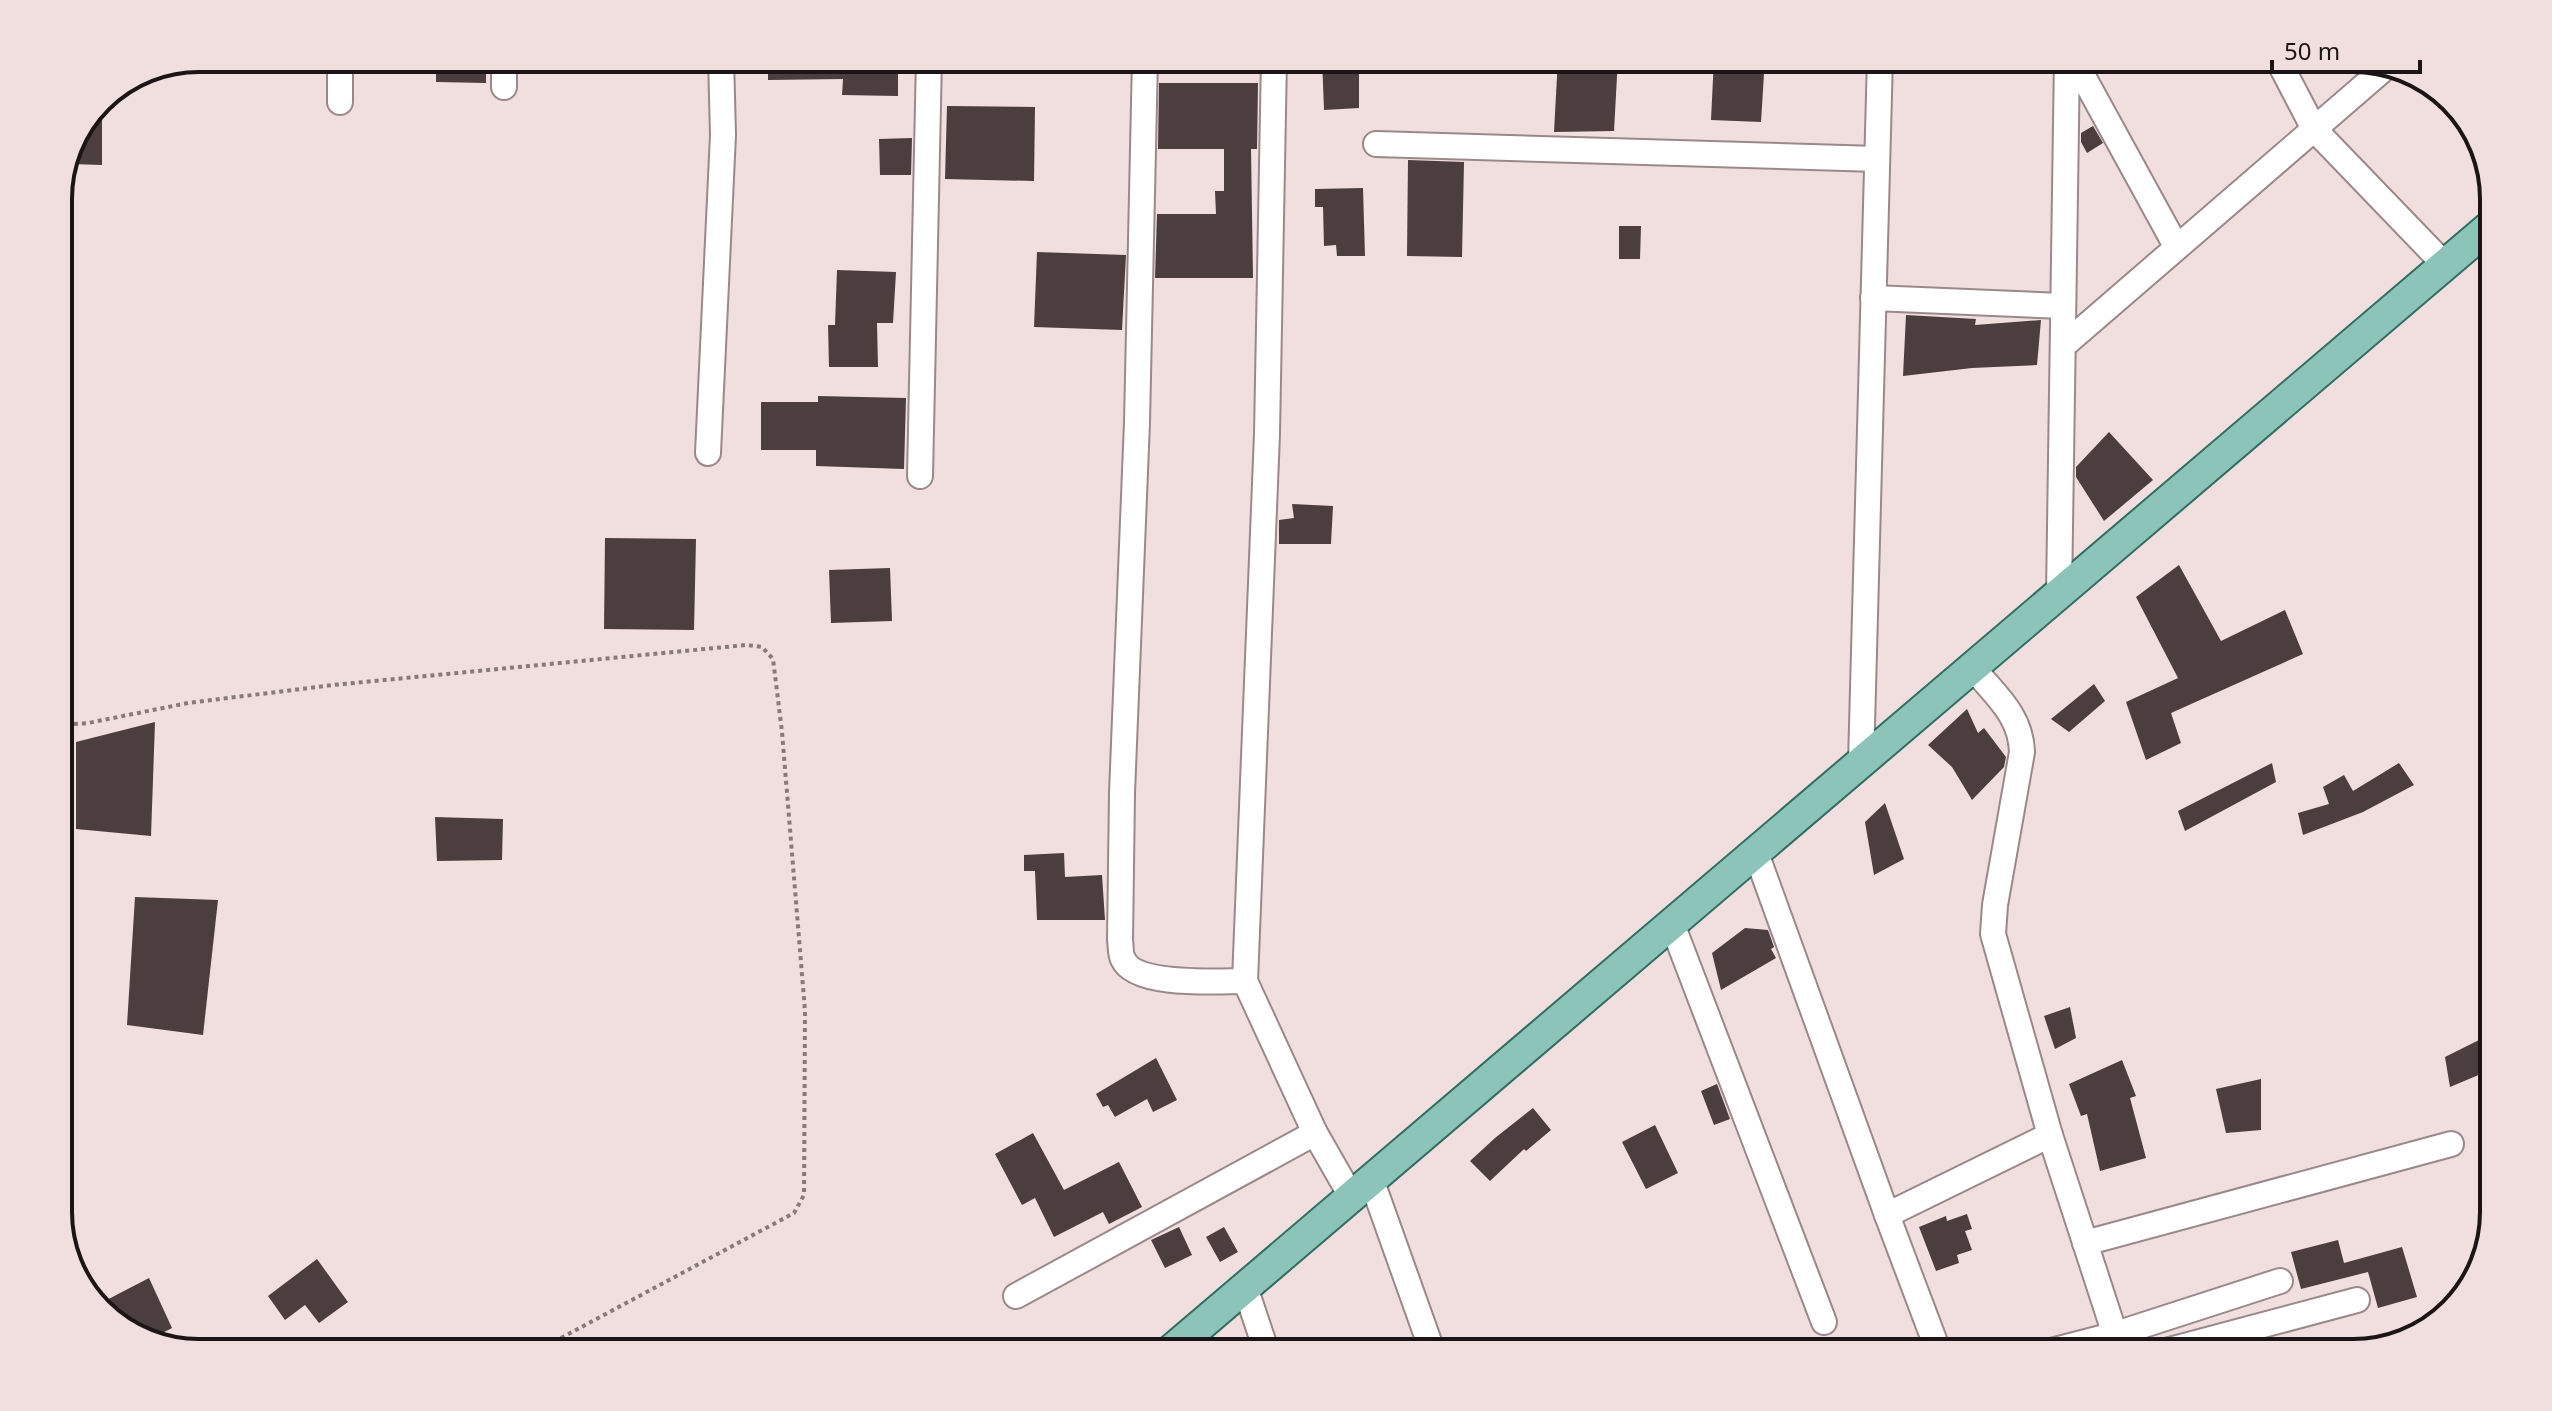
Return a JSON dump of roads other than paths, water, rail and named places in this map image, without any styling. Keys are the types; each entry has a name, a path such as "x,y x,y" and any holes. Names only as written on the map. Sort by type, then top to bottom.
{"main road":[{"path":"1184,1339 2480,237"}],"street":[{"path":"340,72 340,102"},
{"path":"504,72 504,87"},
{"path":"708,453 723,135 721,72"},
{"path":"920,476 929,72"},
{"path":"1145,72 1120,940 1123,959 1134,972 1171,980 1245,981"},
{"path":"1274,72 1267,434 1245,981 1315,1133 1361,1188 1427,1339"},
{"path":"1861,763 1880,72"},
{"path":"2059,594 2070,72"},
{"path":"2078,72 2176,246"},
{"path":"2284,72 2314,129 2445,265"},
{"path":"2063,346 2378,74"},
{"path":"1376,144 1877,159"},
{"path":"1873,298 2063,306"},
{"path":"1973,668 2015,718 2021,734 2022,752 1995,905 1993,934 2050,1135 2117,1339"},
{"path":"1756,853 1934,1339"},
{"path":"1672,924 1824,1322"},
{"path":"1016,1296 1315,1133"},
{"path":"1887,1215 2050,1135"},
{"path":"2085,1243 2451,1144"},
{"path":"2128,1339 2280,1281"},
{"path":"1245,1287 1262,1339"},
{"path":"2211,1339 2357,1300"}]}
